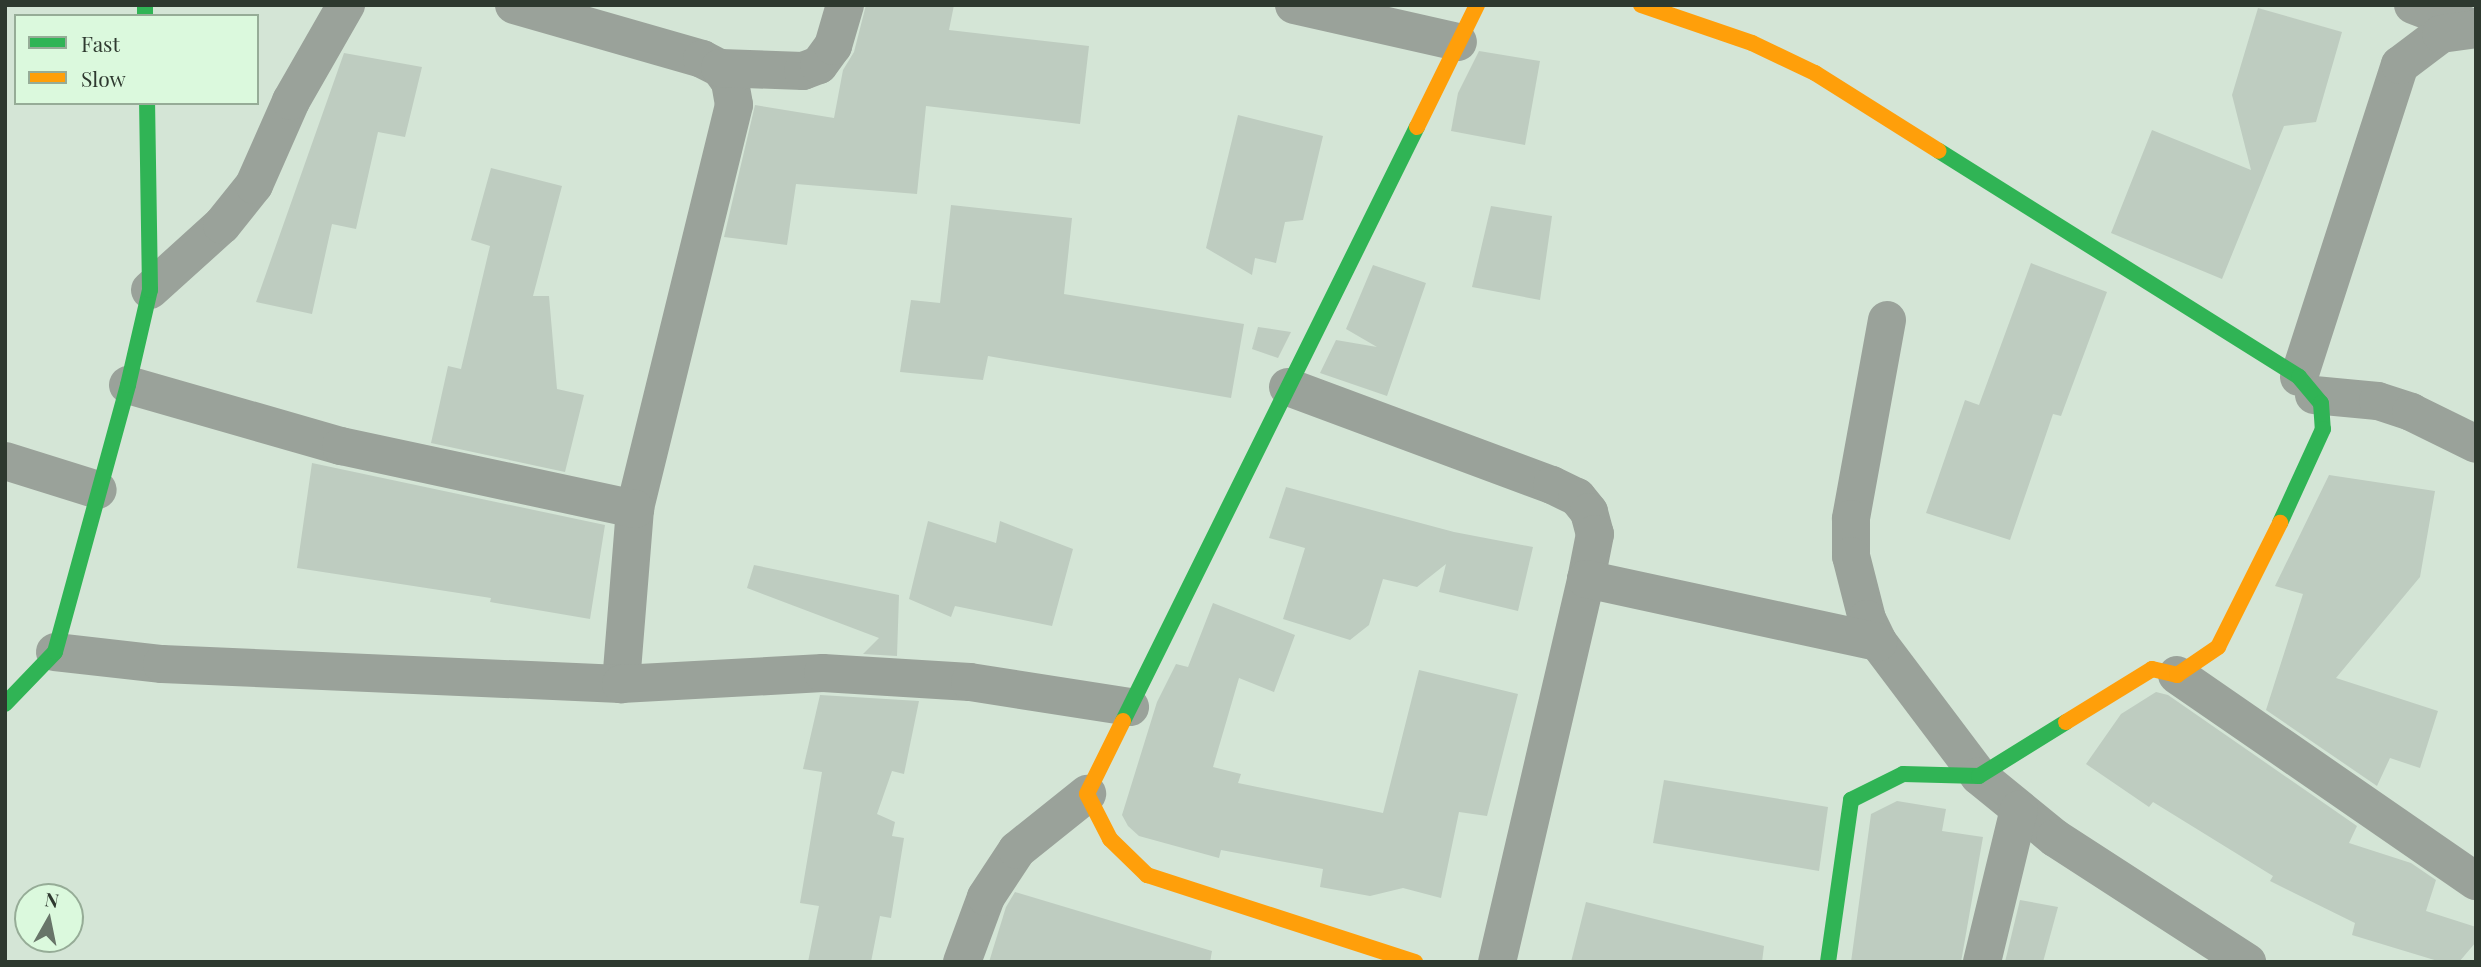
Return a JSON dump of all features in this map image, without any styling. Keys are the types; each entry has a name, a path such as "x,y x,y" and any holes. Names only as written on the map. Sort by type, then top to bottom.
{"street":[{"path":"149,290 222,225 254,185 291,101 346,5"},
{"path":"514,5 702,59 720,68 803,71 819,65 833,46 845,5"},
{"path":"1294,5 1458,43"},
{"path":"962,962 986,897 1017,850 1087,794 1477,5"},
{"path":"1642,5 1752,43 1815,73 2306,386 2321,403 2323,429 2315,451 2218,647 2177,675"},
{"path":"2413,5 2476,29"},
{"path":"2306,386 2400,65 2441,34 2476,29"},
{"path":"621,684 635,509 734,104 730,82 720,68"},
{"path":"5,704 55,652 128,385 149,290 147,105"},
{"path":"1887,320 1851,519 1851,556 1867,620 1878,642 1979,776 2055,838 2247,962"},
{"path":"128,385 341,446 635,509"},
{"path":"2306,386 2378,401 2411,412 2476,444"},
{"path":"1288,387 1577,497 1589,512 1595,534 1586,579 1497,962"},
{"path":"5,461 98,490"},
{"path":"1586,579 1878,642"},
{"path":"55,652 162,664 621,684 823,673 970,682 1130,707"},
{"path":"1828,962 1851,800 1903,774 1979,776 2152,669 2177,675 2476,881"},
{"path":"1087,794 1110,839 1147,875 1415,962"},
{"path":"1982,962 2019,809"}],"building":[{"path":"866,5 954,5 949,30 1089,46 1080,124 926,106 917,194 796,184 787,245 724,237 755,105 834,118 843,70 854,52"},
{"path":"2258,8 2342,32 2316,122 2284,126 2222,279 2111,233 2152,130 2251,170 2232,95"},
{"path":"1479,51 1540,61 1525,145 1451,131 1458,93"},
{"path":"344,53 422,67 405,137 378,132 356,229 332,224 312,314 256,302"},
{"path":"1238,115 1323,136 1303,220 1285,222 1276,263 1255,258 1252,275 1206,248"},
{"path":"491,168 562,186 533,296 549,296 557,389 584,395 565,472 431,443 448,366 461,369 490,246 471,240"},
{"path":"951,205 1072,218 1064,294 1244,324 1231,398 988,356 983,380 900,372 911,300 940,303"},
{"path":"1491,206 1552,216 1540,300 1472,287"},
{"path":"2031,263 2107,292 2061,416 2053,414 2010,540 1926,513 1965,400 1979,405"},
{"path":"1373,265 1426,283 1387,396 1320,373 1336,340 1377,347 1346,329"},
{"path":"1258,327 1291,332 1278,358 1252,349"},
{"path":"312,463 605,525 590,619 490,602 491,598 297,568"},
{"path":"2329,475 2435,491 2420,577 2336,678 2438,711 2420,768 2390,758 2377,786 2266,710 2303,594 2275,586"},
{"path":"1286,487 1454,532 1533,547 1518,611 1439,592 1446,564 1417,587 1383,579 1369,625 1350,640 1283,619 1305,548 1269,538"},
{"path":"928,521 996,543 1000,521 1073,549 1052,626 955,606 951,617 909,599"},
{"path":"754,565 899,595 897,656 863,654 879,638 747,588"},
{"path":"1213,603 1295,635 1274,692 1239,678 1213,767 1241,774 1238,783 1383,813 1419,670 1518,694 1487,816 1459,812 1441,898 1403,888 1370,896 1320,887 1323,869 1221,850 1219,858 1139,836 1128,826 1122,815 1157,702 1176,664 1188,667"},
{"path":"2156,692 2168,695 2357,826 2349,843 2411,863 2436,880 2426,911 2476,927 2476,942 2459,962 2441,962 2352,935 2355,923 2270,881 2273,876 2153,802 2149,807 2086,764 2121,714"},
{"path":"820,695 919,701 904,774 892,771 877,814 895,822 892,836 904,838 891,918 880,916 871,962 808,962 819,906 800,903 822,772 803,769"},
{"path":"1664,780 1828,807 1819,871 1653,843"},
{"path":"1897,801 1946,809 1942,831 1983,837 1961,962 1851,962 1871,814"},
{"path":"1015,892 1212,951 1210,962 989,962 1006,907"},
{"path":"2020,900 2058,907 2043,962 2005,962"},
{"path":"1586,902 1764,946 1762,962 1571,962"}],"traffic: fast":[{"path":"145,5 145,14"},
{"path":"5,704 55,652 128,385 150,290 147,105"},
{"path":"1123,721 1417,127"},
{"path":"1939,151 2299,377 2321,403 2323,429 2280,523"},
{"path":"1828,962 1851,800 1903,774 1979,776 2066,722"}],"traffic: slow":[{"path":"1417,127 1477,5"},
{"path":"1641,5 1752,43 1815,73 1939,151"},
{"path":"2066,722 2152,669 2177,675 2218,647 2280,523"},
{"path":"1123,721 1087,794 1110,839 1147,875 1415,962"}]}
